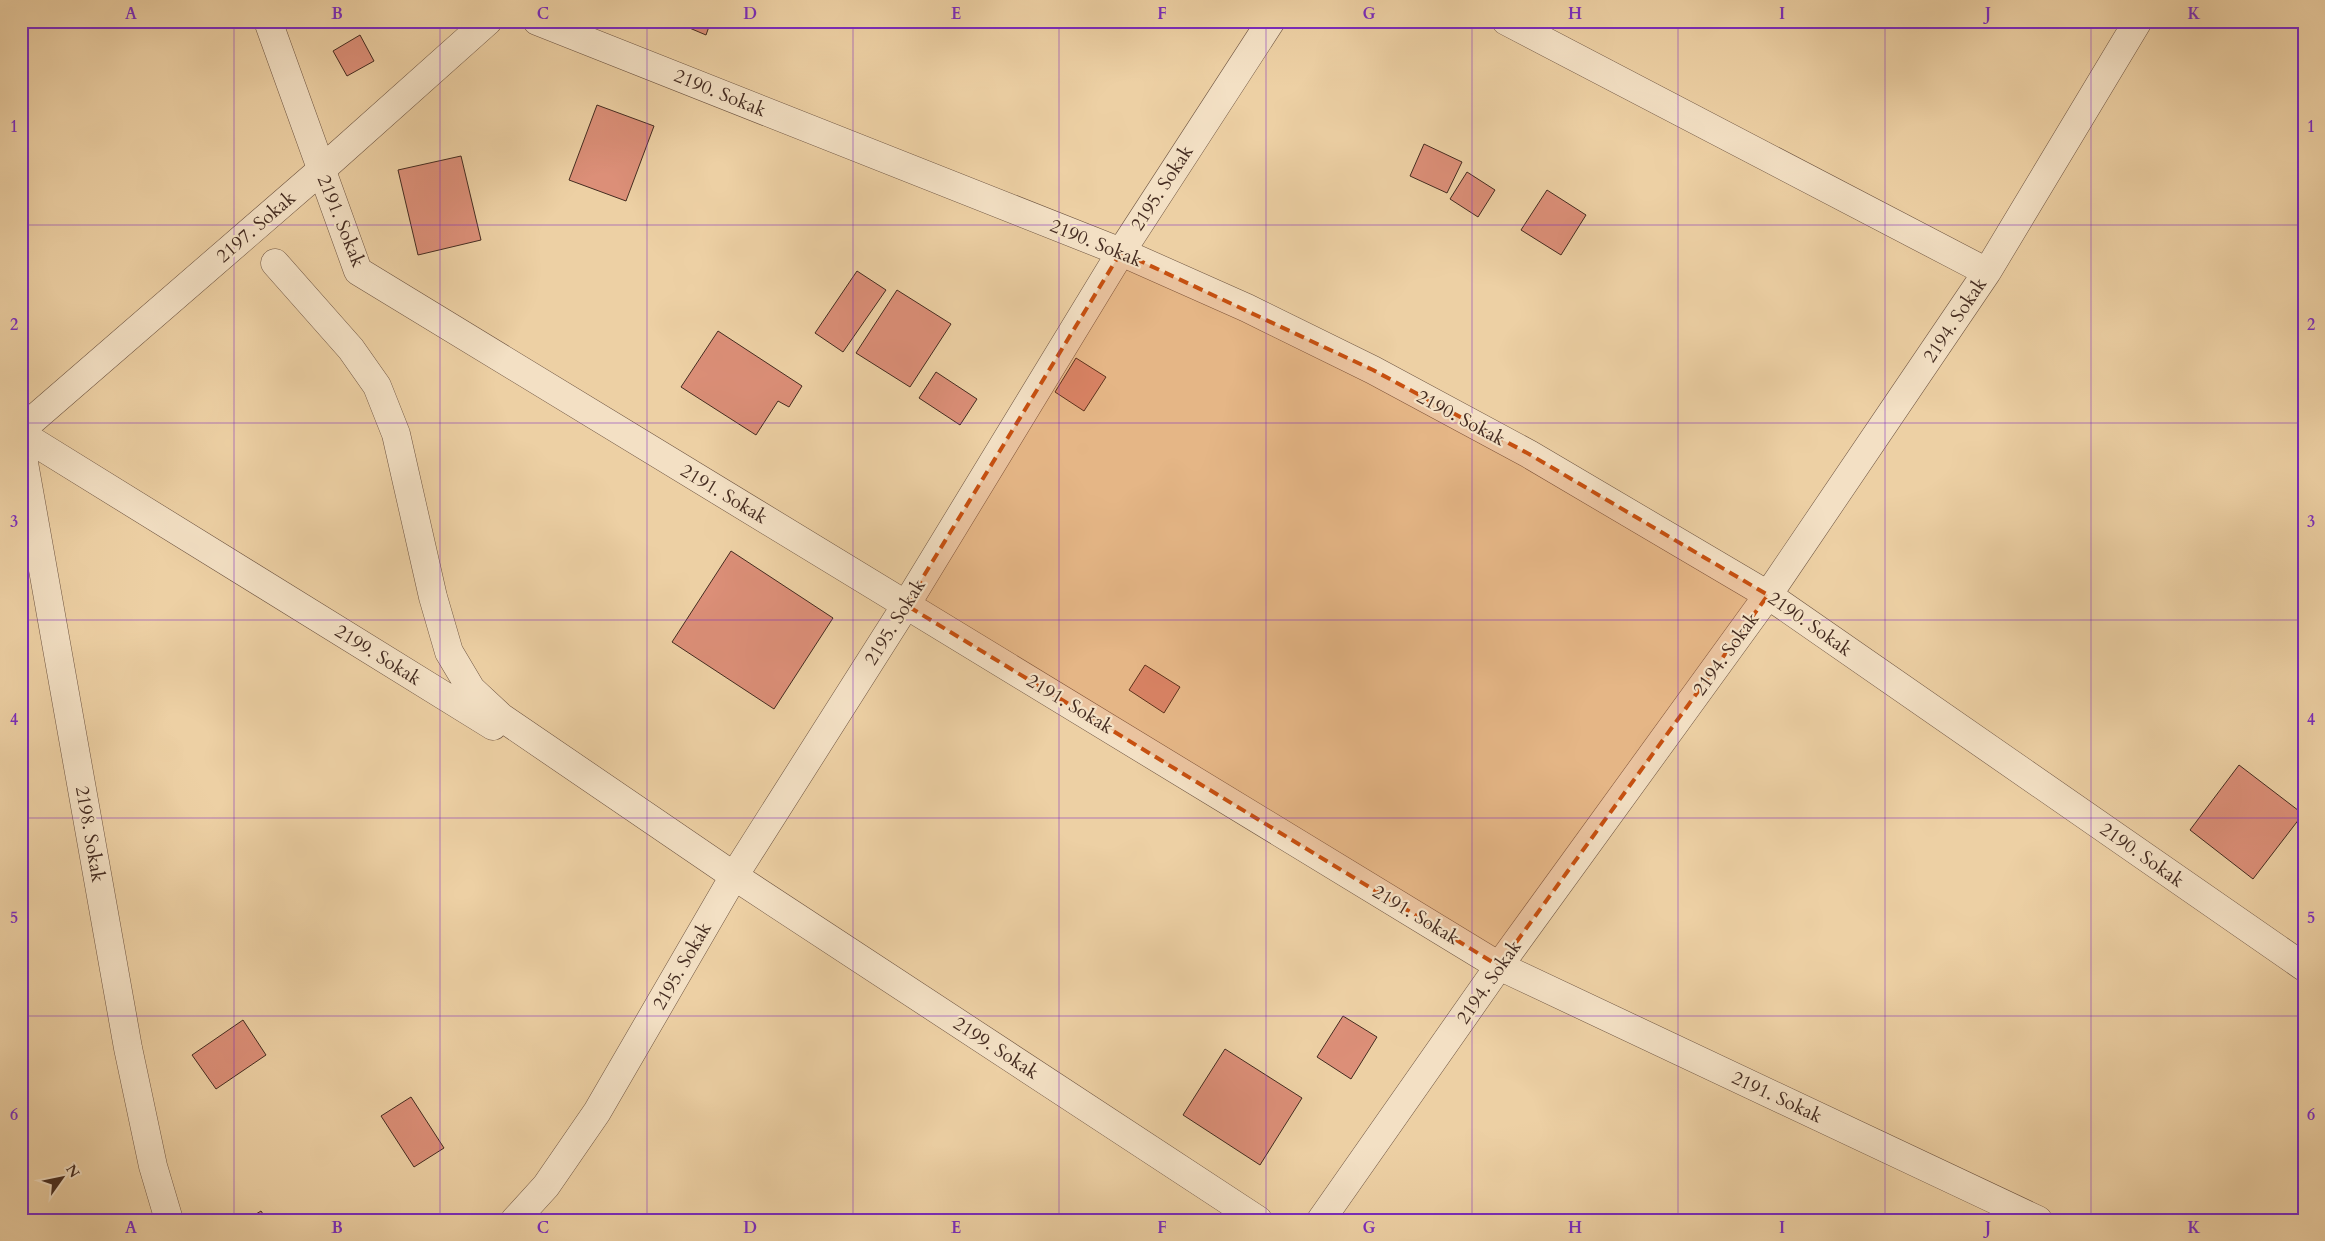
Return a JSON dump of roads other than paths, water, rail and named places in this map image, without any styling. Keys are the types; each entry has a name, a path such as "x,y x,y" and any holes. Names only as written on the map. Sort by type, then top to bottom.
{"street":[{"name":"2191. Sokak","path":"268,21 320,171 358,271 1500,966 2038,1220"},
{"name":"2197. Sokak","path":"21,432 320,171 488,21"},
{"name":"2190. Sokak","path":"537,21 1121,252 1247,308 1373,370 1529,454 1768,595 2304,967"},
{"name":"2195. Sokak","path":"515,1220 546,1186 597,1112 734,876 906,605 1121,252 1271,21"},
{"path":"1506,21 1987,272"},
{"name":"2194. Sokak","path":"1321,1220 1500,966 1768,595 1987,272 2138,21"},
{"name":"2199. Sokak","path":"275,263 350,349 377,386 396,434 433,596 448,652 471,690 508,722 734,876 1258,1220"},
{"name":"2199. Sokak","path":"21,432 734,876"},
{"name":"2198. Sokak","path":"21,446 128,1048 153,1166 169,1220"}]}
